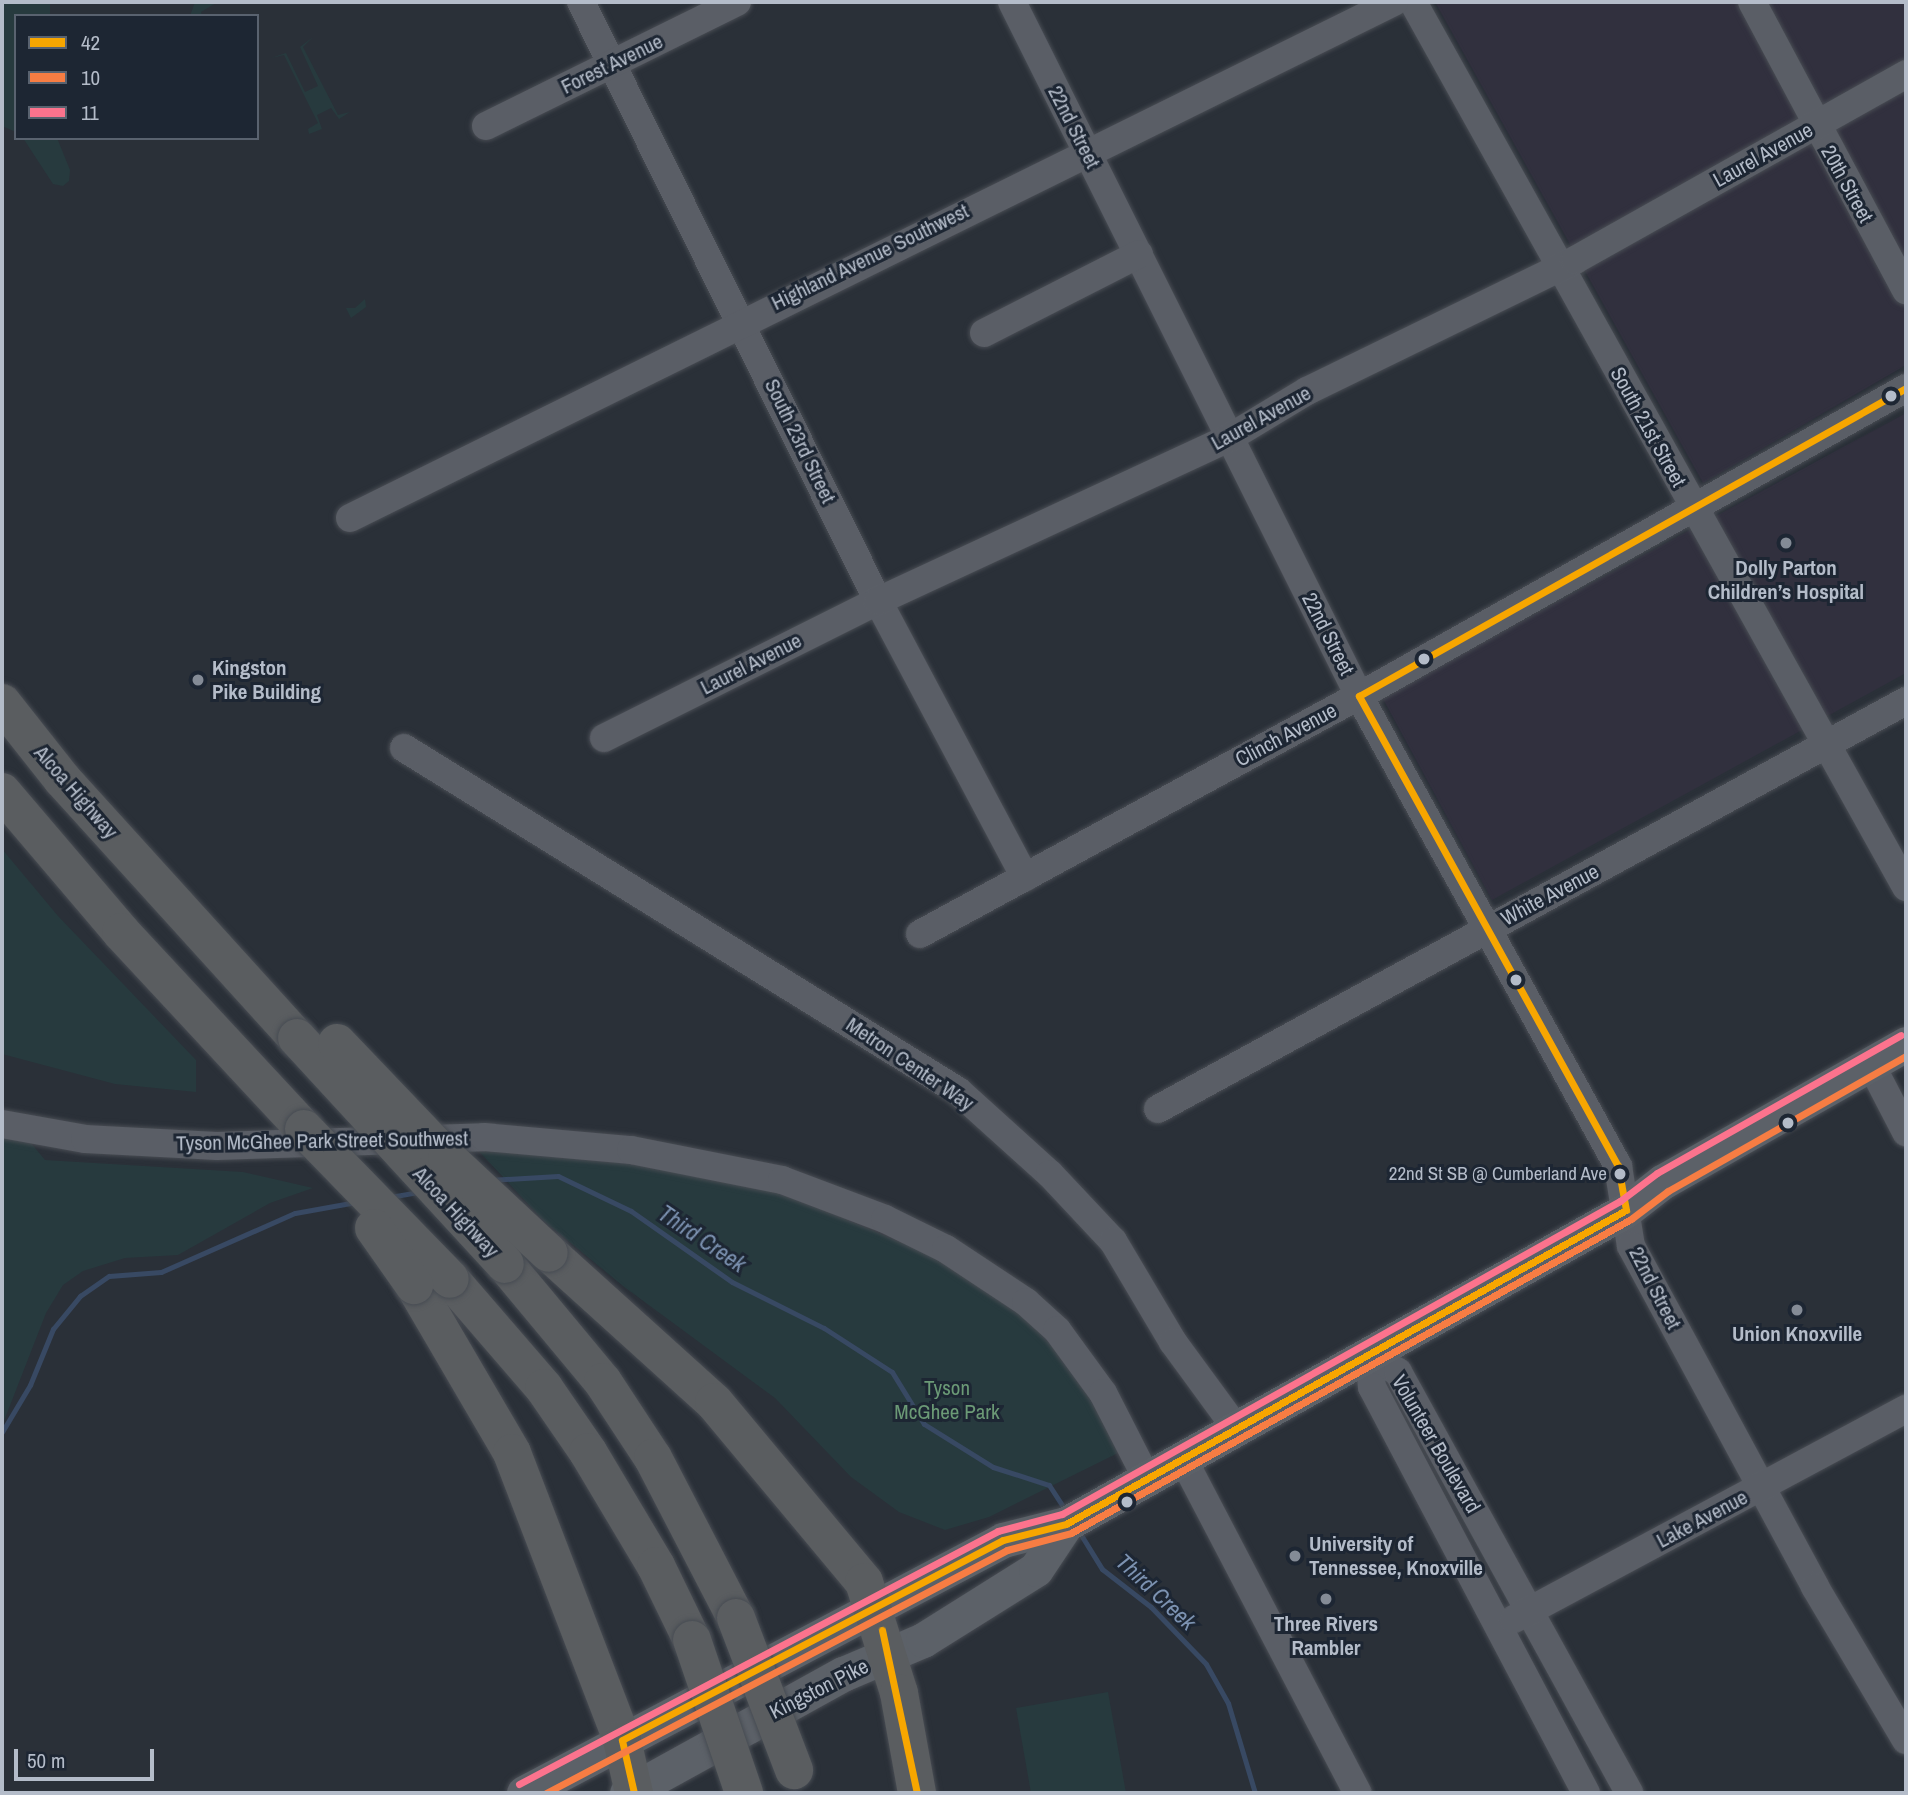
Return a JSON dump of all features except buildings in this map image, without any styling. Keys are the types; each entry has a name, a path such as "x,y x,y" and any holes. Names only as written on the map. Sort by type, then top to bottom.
{"highway":[{"name":"Alcoa Highway","path":"2,703 62,779 505,1264 603,1382 653,1458 737,1618 796,1782"},
{"path":"10,803 219,1038 304,1129 432,1282 544,1388 589,1452 656,1566 692,1640 744,1793"},
{"path":"205,934 337,1043 447,1158 714,1402 840,1549 864,1583 888,1654 917,1793"},
{"path":"432,1282 512,1453 622,1740 632,1792"}],"main road":[{"path":"1626,1210 1662,1182 1906,1044"},
{"path":"1626,1210 1671,1197 1893,1073"},
{"name":"Kingston Pike","path":"524,1793 1003,1540 1066,1524 1626,1210"},
{"name":"Kingston Pike","path":"632,1792 843,1674 923,1640 1036,1569 1066,1524"}],"street":[{"name":"South 23rd Street","path":"581,2 742,320 878,600 1025,877"},
{"name":"Forest Avenue","path":"486,126 737,2"},
{"name":"22nd Street","path":"1012,2 1359,696 1618,1166 1631,1246 1762,1488 1906,1740"},
{"name":"Highland Avenue Southwest","path":"350,518 742,320 1394,2"},
{"name":"South 21st Street","path":"1413,2 1694,510 1830,745 1906,887"},
{"name":"20th Street","path":"1752,2 1815,126 1906,291"},
{"name":"Laurel Avenue","path":"604,738 878,600 1229,438 1307,391 1559,267 1906,74"},
{"path":"984,333 1139,254"},
{"name":"Clinch Avenue","path":"920,934 1359,696 1694,510 1906,388"},
{"name":"White Avenue","path":"1158,1109 1830,745 1906,701"},
{"name":"Metron Center Way","path":"404,748 958,1091 1050,1174 1113,1241 1173,1342 1236,1428"},
{"path":"1893,1073 1906,1132"},
{"name":"Tyson McGhee Park Street Southwest","path":"2,1124 85,1139 217,1146 484,1138 631,1150 782,1180 885,1219 946,1249 1026,1302 1057,1330 1103,1393 1146,1477"},
{"name":"Volunteer Boulevard","path":"1369,1354 1398,1372 1629,1793"},
{"name":"Volunteer Boulevard","path":"1369,1354 1372,1387 1586,1793"},
{"name":"Lake Avenue","path":"1497,1628 1906,1409"},
{"path":"1182,1457 1358,1793"}],"shaded area":[{"path":"1435,2 1906,2 1906,365 1703,483"},
{"name":"Dolly Parton Children’s Hospital","path":"1906,413 1906,673 1492,900 1382,697"}],"green space":[{"path":"2,2 50,2 50,14 14,14 14,131 2,126"},
{"path":"195,2 216,3 202,14 191,14"},
{"path":"313,37 303,47 338,115 350,112 339,119 331,108 317,115 322,129 309,134 308,129 318,123 284,55 271,58 286,53 305,92 318,86 300,47"},
{"path":"24,140 58,140 70,170 69,181 63,186 53,184"},
{"path":"365,299 366,307 351,318 346,308 355,308"},
{"path":"2,849 58,916 196,1060 196,1092 115,1084 2,1054"},
{"path":"2,1134 26,1137 45,1160 243,1172 313,1188 270,1203 178,1255 125,1258 83,1271 63,1285 46,1313 2,1426"},
{"name":"Tyson McGhee Park","path":"474,1146 593,1150 746,1183 809,1204 955,1265 1002,1294 1087,1382 1118,1453 989,1517 945,1530 899,1512 851,1477 775,1398 623,1286 544,1221"},
{"path":"1108,1692 1126,1793 1031,1793 1016,1708"}],"waterway":[{"name":"Third Creek","path":"490,1180 558,1176 631,1211 732,1282 824,1328 892,1372 924,1424 993,1467 1049,1485 1065,1510"},
{"name":"Third Creek","path":"390,1197 418,1192"},
{"name":"Third Creek","path":"2,1432 30,1385 53,1329 80,1296 109,1276 161,1272 295,1213 356,1202"},
{"name":"Third Creek","path":"1078,1530 1102,1569 1151,1607 1206,1664 1228,1703 1255,1793"}],"transit line":[{"name":"42","path":"634,1793 622,1740 1003,1540 1066,1524 1626,1210 1618,1166 1359,696 1906,388"},
{"name":"11","path":"519,1784 998,1531 1062,1514 1620,1201 1657,1173 1901,1035"},
{"name":"10","path":"546,1793 1007,1550 1071,1533 1631,1219 1668,1191 1906,1056"},
{"name":"42","path":"882,1630 917,1793"}],"place":[{"name":"Dolly Parton Children’s Hospital","path":"1786,543"},
{"name":"Kingston Pike Building","path":"198,680"},
{"name":"22nd St SB @ Cumberland Ave","path":"1620,1174"},
{"name":"Union Knoxville","path":"1797,1310"},
{"name":"University of Tennessee, Knoxville","path":"1295,1556"},
{"name":"Three Rivers Rambler","path":"1326,1599"}]}
